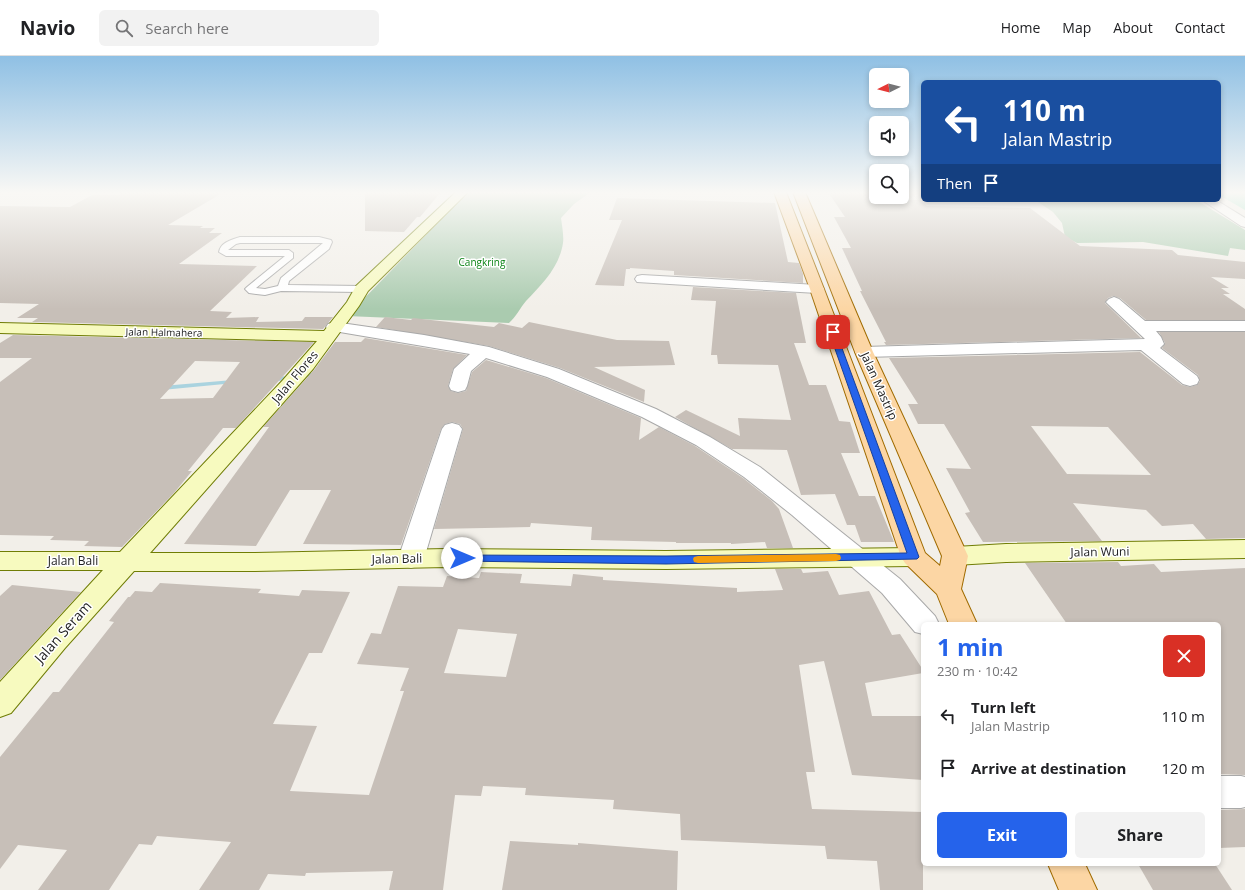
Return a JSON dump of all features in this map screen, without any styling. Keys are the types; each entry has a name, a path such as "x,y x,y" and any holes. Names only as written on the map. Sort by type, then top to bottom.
{"main road":[{"name":"Jalan Mastrip","path":"794,231 818,289 914,557"},
{"name":"Jalan Mastrip","path":"815,231 864,352 955,556"},
{"path":"802,252 823,252"},
{"path":"948,590 955,556"},
{"path":"914,557 948,590 962,622"},
{"path":"1067,866 1078,890"}],"street":[{"name":"Jalan Flores","path":"127,561 307,365 362,289 422,231"},
{"path":"642,279 818,289"},
{"path":"864,352 1154,344 1152,337 1114,302"},
{"path":"1141,326 1245,326"},
{"name":"Jalan Halmahera","path":"0,328 331,331"},
{"path":"331,331 454,345 481,351 553,373 649,413 704,442 752,472 891,586 923,622"},
{"path":"1146,345 1190,380"},
{"path":"458,386 463,369 481,351"},
{"path":"411,559 452,429"},
{"name":"Jalan Wuni","path":"955,556 1006,553 1245,550"},
{"name":"Jalan Bali","path":"0,561 255,562 411,559 666,560 914,557"},
{"name":"Jalan Seram","path":"0,704 54,640 127,561"}],"lane":[{"path":"281,288 284,284 284,280 326,247 328,242 319,240 240,240 233,242 224,248 223,252 226,253 289,253 290,256 250,289 252,291 265,292 281,288 362,289"}],"green space":[{"name":"Cangkring","path":"430,231 563,231 561,252 554,268 509,323 347,316"},
{"path":"1064,231 1245,231 1245,250 1230,248 1228,256 1143,242 1077,243 1065,237"}],"building":[{"path":"0,231 211,231 209,233 222,233 179,264 257,266 210,311 232,312 226,318 259,317 256,322 302,321 305,317 333,317 323,329 32,322 38,318 17,318 39,304 0,303"},
{"path":"365,231 405,231 404,232"},
{"path":"617,231 781,231 788,262 799,263 803,274 803,283 674,275 674,271 630,268 626,269 624,286 595,285"},
{"path":"842,231 1060,231 1080,246 1172,250 1178,255 1245,262 1245,279 1211,277 1229,288 1221,288 1230,294 1223,294 1245,309 1245,320 1146,320 1120,298 1113,296 1108,298 1105,303 1141,338 886,345 884,342 886,342 860,291 862,291 842,248 851,248"},
{"path":"693,287 796,293 806,343 794,343 809,385 826,385 839,421 850,422 860,453 841,453 859,496 875,496 894,542 861,542 855,525 847,525 835,494 801,495 787,450 732,449 675,417 686,410 740,436 738,418 791,420 778,365 718,364 717,355 711,355 716,301 691,300"},
{"path":"385,317 411,320 413,318 494,327 499,323 522,328 529,322 617,340 669,341 675,365 594,367 645,390 644,402 560,368 489,346 376,327"},
{"path":"1159,332 1245,332 1245,538 1206,539 1193,524 1162,526 1146,510 1073,503 1102,541 983,542 965,513 970,512 946,468 971,469 944,424 918,424 908,404 918,404 889,358 1140,352 1182,385 1190,387 1197,385 1200,381 1198,375 1162,348 1165,343","holes":["1031,426 1108,427 1151,475 1067,474"]},
{"path":"13,335 314,342 236,428 223,428 188,471 192,471 174,493 122,547 84,546 89,541 50,540 54,536 0,535 0,382 32,358 0,358 0,343","holes":["195,361 240,362 213,398 160,399"]},
{"path":"365,338 467,355 453,369 448,386 451,391 458,393 466,391 472,372 486,360 546,378 641,418 639,440 659,427 695,446 743,478 772,501 779,509 793,548 767,548 765,542 731,544 591,540 592,527 531,523 530,527 434,529 463,429 460,424 452,422 445,424 441,429 401,545 303,544 331,490 290,490 256,546 184,544 269,427 263,427 314,370 335,342 361,342"},
{"path":"1118,562 1121,566 1154,564 1161,572 1245,568 1245,775 1221,774 1221,622 1066,622 1025,563"},
{"path":"775,569 801,569 803,573 828,571 839,595 869,591 892,635 900,634 921,667 921,673 865,683 872,716 921,716 921,780 852,775 824,661 799,665 815,772 806,772 812,809 921,812 921,866 923,866 923,890 880,890 877,861 827,859 825,846 681,840 680,814 613,809 614,800 525,795 526,788 483,786 481,796 455,795 443,890 389,890 393,871 306,873 305,876 268,874 259,890 199,890 231,842 157,836 152,845 139,844 109,890 38,890 67,850 18,845 0,869 0,757 53,692 59,692 114,622 109,621 128,597 130,597 135,591 152,592 160,583 261,589 258,593 299,596 302,590 350,592 322,653 309,653 273,724 317,726 290,791 369,795 404,691 400,691 409,668 357,664 371,633 381,634 398,586 443,587 447,576 479,578 481,572 522,574 520,583 571,586 573,574 603,577 603,580 737,588 737,592 783,590","holes":["458,629 517,634 506,677 444,673"]},
{"path":"12,585 81,592 0,680 0,596"},
{"path":"1245,809 1245,847 1221,848 1221,810"},
{"path":"510,841 578,845 578,843 678,851 677,890 502,890"},
{"path":"1139,866 1216,866 1232,890 1153,890"}],"waterway":[{"path":"271,380 319,374"},
{"path":"162,388 233,382"}],"slow traffic":[{"path":"698,559 836,558"}],"route":[{"path":"462,558 666,560 886,556 914,557 833,332"}]}
